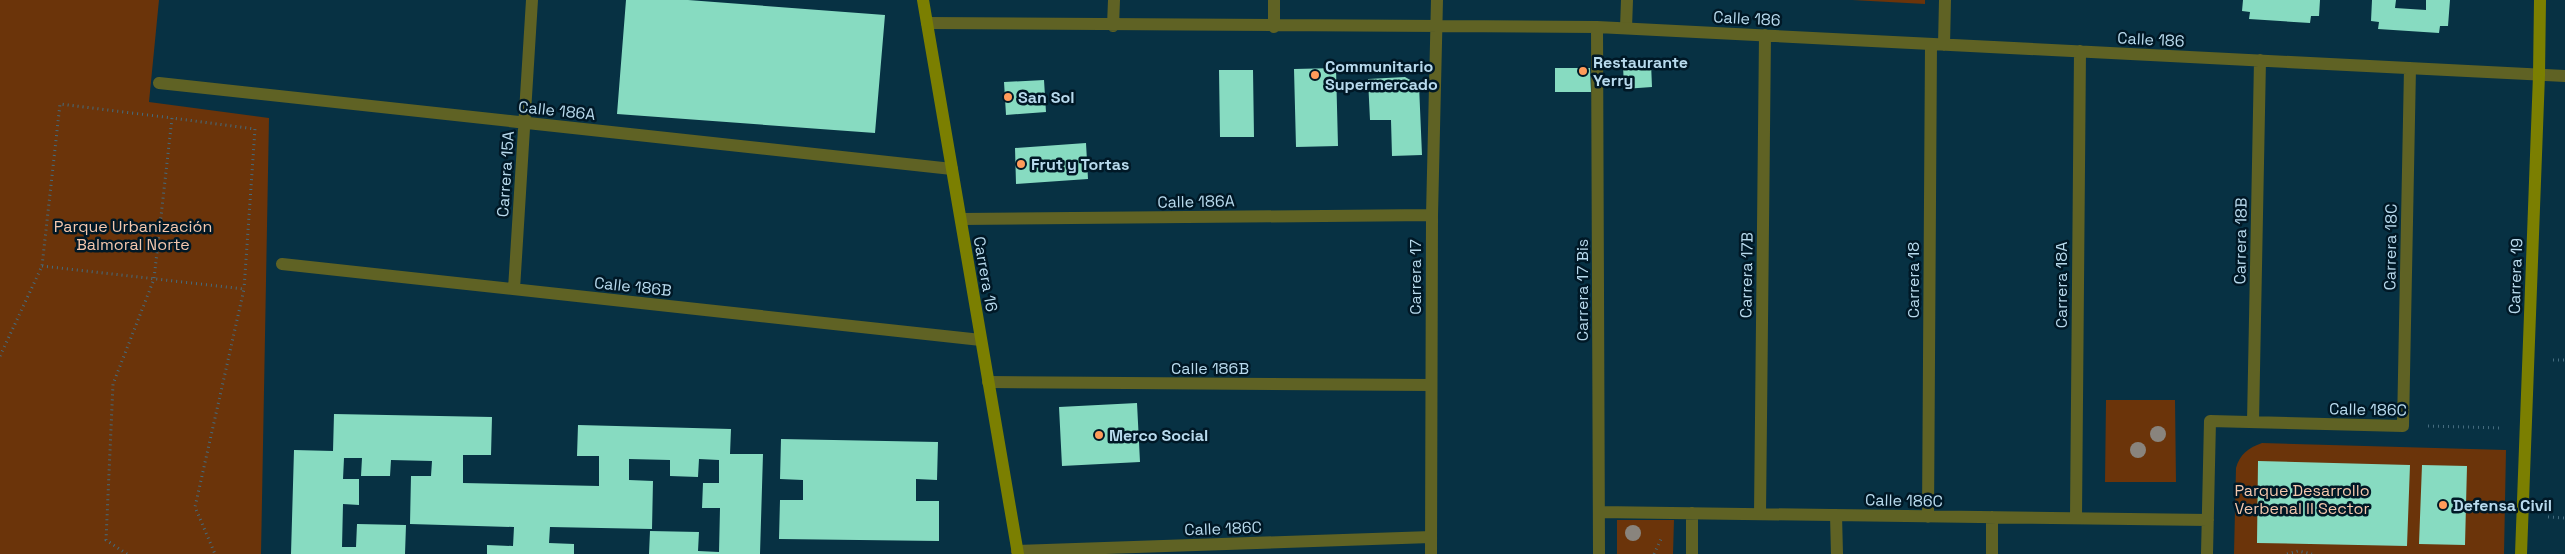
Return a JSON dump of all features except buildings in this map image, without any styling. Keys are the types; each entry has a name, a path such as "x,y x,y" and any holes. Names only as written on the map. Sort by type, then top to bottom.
{"street":[{"name":"Carrera 15A","path":"514,289 532,0"},
{"name":"Carrera 16","path":"923,0 1018,552"},
{"path":"1114,0 1114,26"},
{"path":"1274,0 1274,27"},
{"name":"Carrera 17","path":"1431,554 1432,215 1437,0"},
{"path":"1626,28 1627,0"},
{"path":"1944,45 1945,0"},
{"name":"Carrera 19","path":"2521,554 2539,75 2540,0"},
{"name":"Calle 186","path":"926,23 1274,27 1597,27 2565,76"},
{"name":"Carrera 17 Bis","path":"1597,27 1599,554"},
{"name":"Carrera 17B","path":"1760,514 1765,35"},
{"name":"Carrera 18","path":"1928,516 1931,44"},
{"name":"Carrera 18A","path":"2076,518 2080,51"},
{"name":"Carrera 18B","path":"2253,422 2260,60"},
{"name":"Carrera 18C","path":"2403,426 2410,68"},
{"name":"Calle 186A","path":"159,83 952,169"},
{"name":"Calle 186A","path":"961,219 1432,215"},
{"name":"Calle 186B","path":"282,264 981,340"},
{"name":"Calle 186B","path":"988,382 1431,386"},
{"name":"Calle 186C","path":"1599,512 2208,520 2210,421 2403,426"},
{"path":"1692,514 1692,554"},
{"path":"1836,515 1837,554"},
{"path":"1992,517 1992,554"},
{"path":"2207,554 2208,520"},
{"name":"Calle 186C","path":"1018,552 1431,537"}],"path":[{"path":"0,356 42,266 60,104 255,129 244,289 195,507 215,554"},
{"path":"127,554 106,540 112,384 154,279 172,118"},
{"path":"42,266 244,289"},
{"name":"Calle 186C","path":"2403,426 2526,429"},
{"path":"2287,554 2298,550 2312,554"}],"green space":[{"name":"Parque Urbanización Balmoral Norte","path":"0,0 159,0 149,102 269,118 261,554 0,554"},
{"path":"1852,0 1925,0 1925,4"},
{"path":"2106,400 2175,400 2176,482 2105,482"},
{"name":"Parque Desarrollo Verbenal II Sector","path":"2262,443 2506,450 2504,554 2234,554 2236,468 2245,452"},
{"path":"1617,520 1674,520 1673,554 1617,554"}],"place":[{"name":"Restaurante Yerry","path":"1583,71"},
{"name":"Communitario Supermercado","path":"1315,75"},
{"name":"San Sol","path":"1008,97"},
{"name":"Frut y Tortas","path":"1021,164"},
{"name":"Merco Social","path":"1099,435"},
{"name":"Defensa Civil","path":"2443,505"}]}
